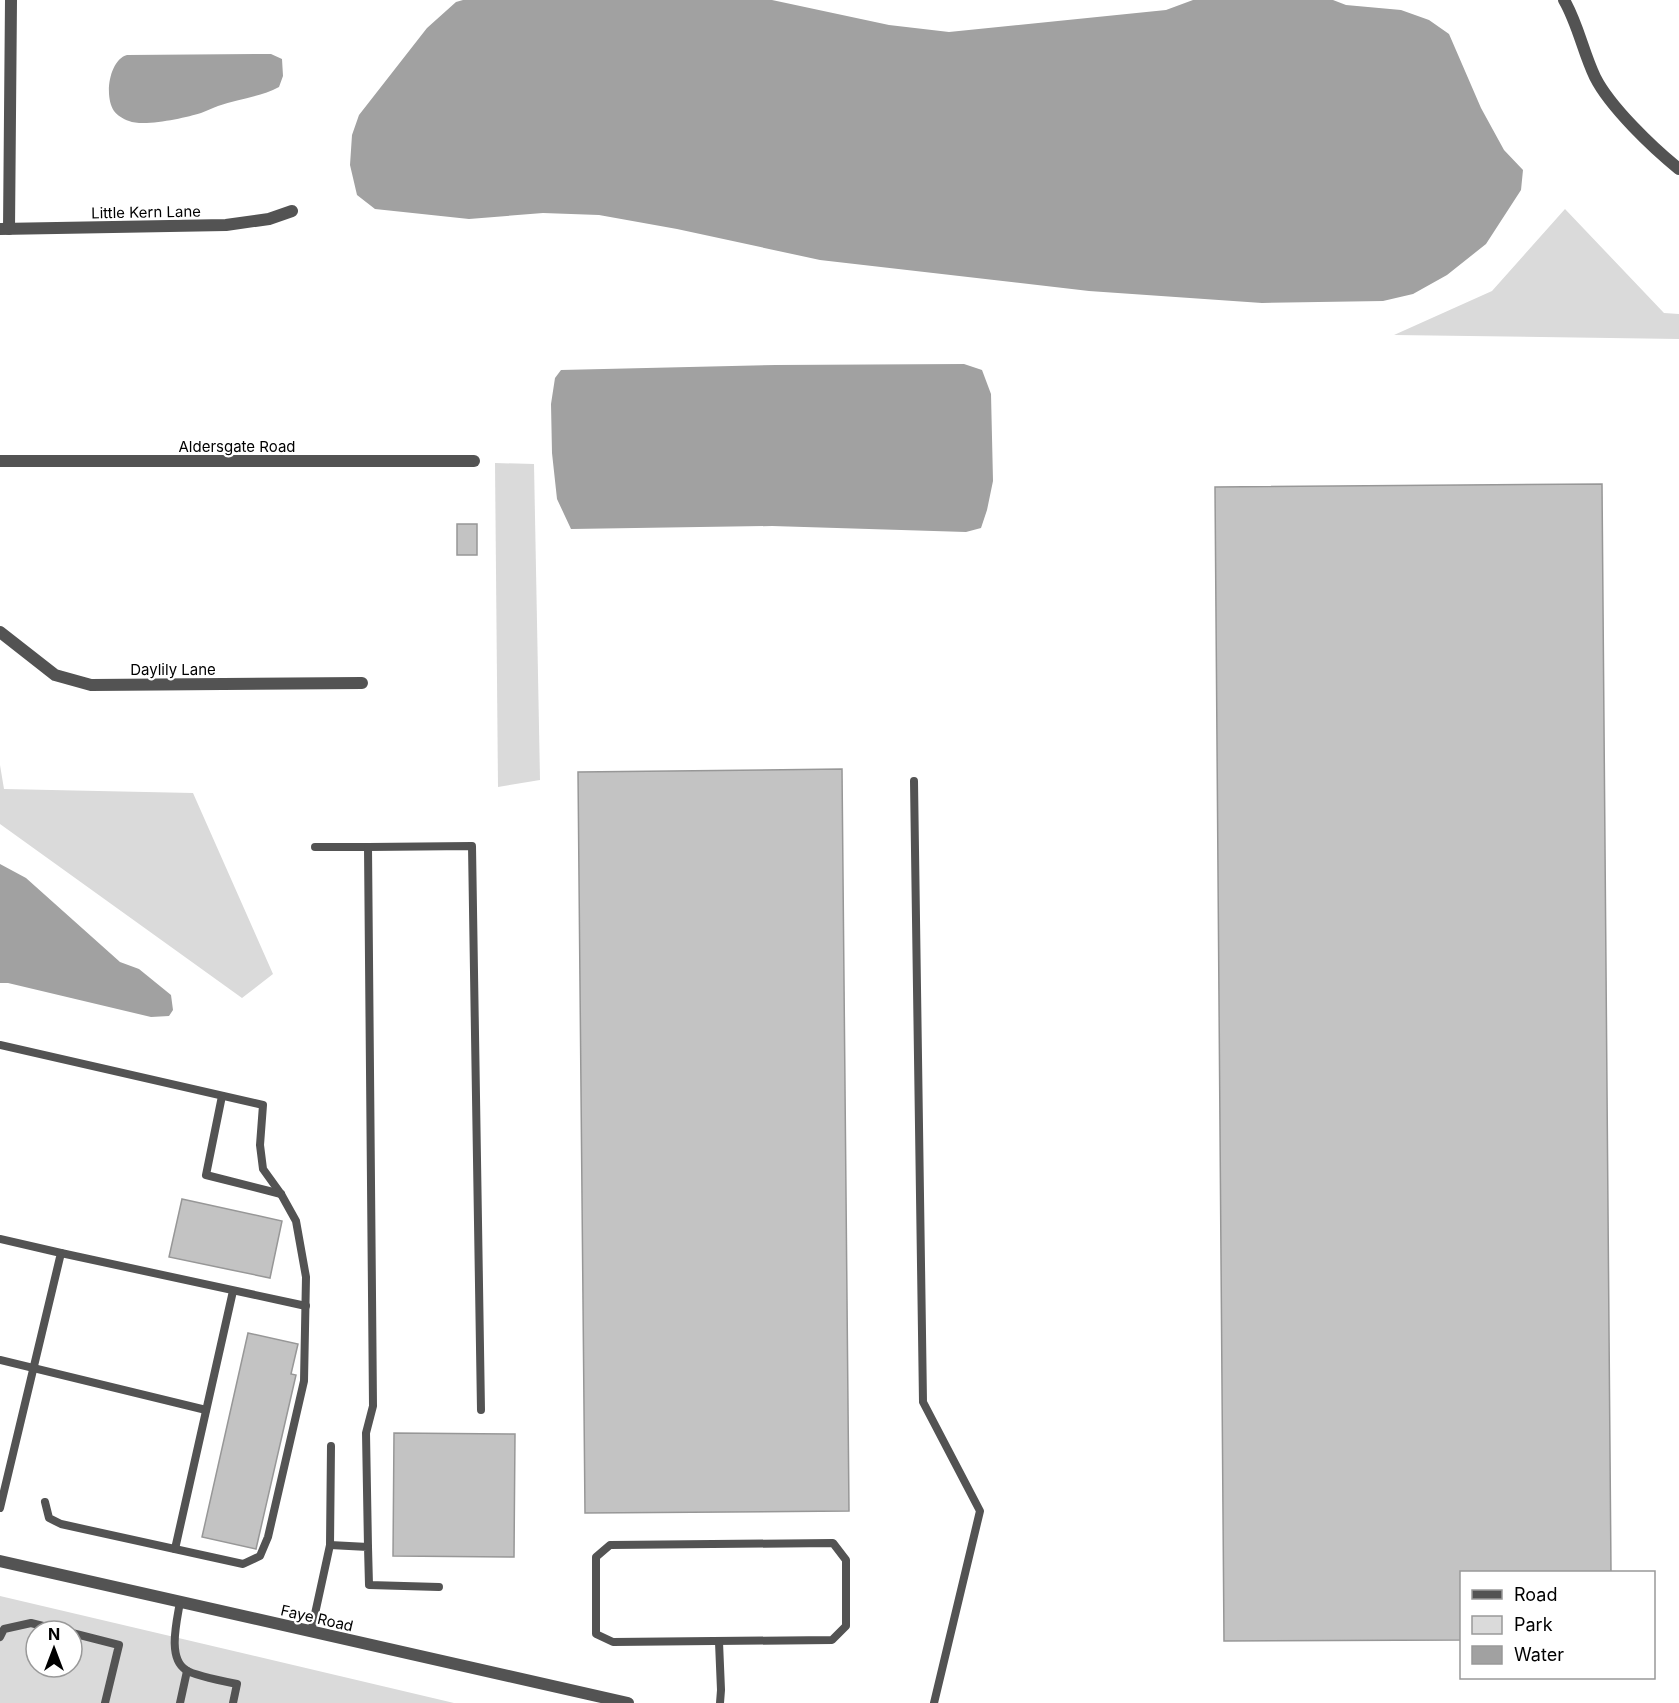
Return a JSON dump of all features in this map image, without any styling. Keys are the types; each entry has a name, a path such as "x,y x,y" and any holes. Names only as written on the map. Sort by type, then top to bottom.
{"street":[{"path":"5,229 11,0"},
{"path":"1564,0 1573,16 1595,77 1606,95 1621,113 1679,169"},
{"name":"Little Kern Lane","path":"5,229 226,225 269,219 292,211"},
{"name":"Aldersgate Road","path":"0,461 474,461"},
{"name":"Daylily Lane","path":"0,632 55,675 91,685 362,683"},
{"name":"Faye Road","path":"0,1561 628,1703"}],"lane":[{"path":"914,782 923,1402 980,1511 934,1703"},
{"path":"315,847 472,846 481,1410"},
{"path":"368,847 373,1406 366,1433 369,1585 439,1587"},
{"path":"0,1045 264,1105 260,1144 262,1169 281,1194 296,1221 306,1277 304,1381 268,1537 260,1556 243,1564 61,1524 49,1518 45,1502"},
{"path":"222,1096 206,1175 281,1194"},
{"path":"0,1239 306,1306"},
{"path":"0,1508 61,1253"},
{"path":"175,1549 232,1291"},
{"path":"0,1360 206,1410"},
{"path":"311,1632 330,1545 332,1446"},
{"path":"833,1543 846,1560 846,1626 832,1640 719,1642 613,1642 596,1634 596,1557 610,1545 833,1543"},
{"path":"330,1545 368,1547"},
{"path":"180,1602 175,1639 177,1660 187,1671 237,1684 233,1703"},
{"path":"0,1637 4,1629 24,1625"},
{"path":"84,1636 119,1645 105,1703"},
{"path":"719,1642 720,1703"},
{"path":"180,1703 187,1671"}],"green space":[{"path":"1565,209 1664,313 1679,314 1679,339 1394,335 1492,291"},
{"path":"495,463 534,464 540,780 498,787"},
{"path":"0,765 4,789 193,793 273,974 242,998 0,824"},
{"path":"0,1596 454,1703 0,1703"}],"water":[{"path":"463,0 772,0 889,25 949,32 1166,10 1193,0 1333,0 1346,5 1401,10 1429,20 1449,34 1481,108 1504,150 1523,170 1521,190 1486,244 1447,275 1413,294 1383,301 1262,303 1089,291 820,260 677,229 599,215 543,213 469,219 375,209 357,195 350,165 352,135 359,115 427,28 456,2"},
{"path":"271,54 282,59 283,76 279,87 264,93 194,115 144,123 122,118 111,105 109,88 112,71 121,58 127,55"},
{"path":"964,364 982,370 991,394 993,481 981,528 966,532 772,526 571,529 557,499 552,453 551,404 555,378 561,370"},
{"path":"0,864 26,878 120,962 139,969 171,995 173,1010 169,1016 151,1017 0,983"}],"building":[{"path":"1602,484 1611,1571 1460,1571 1460,1640 1224,1641 1215,487"},
{"path":"457,524 477,524 477,555 457,555"},
{"path":"842,769 849,1511 585,1513 578,772"},
{"path":"182,1199 282,1221 270,1278 169,1257"},
{"path":"248,1333 298,1344 291,1374 296,1375 256,1549 202,1537"},
{"path":"394,1433 515,1434 514,1557 393,1556"}]}
